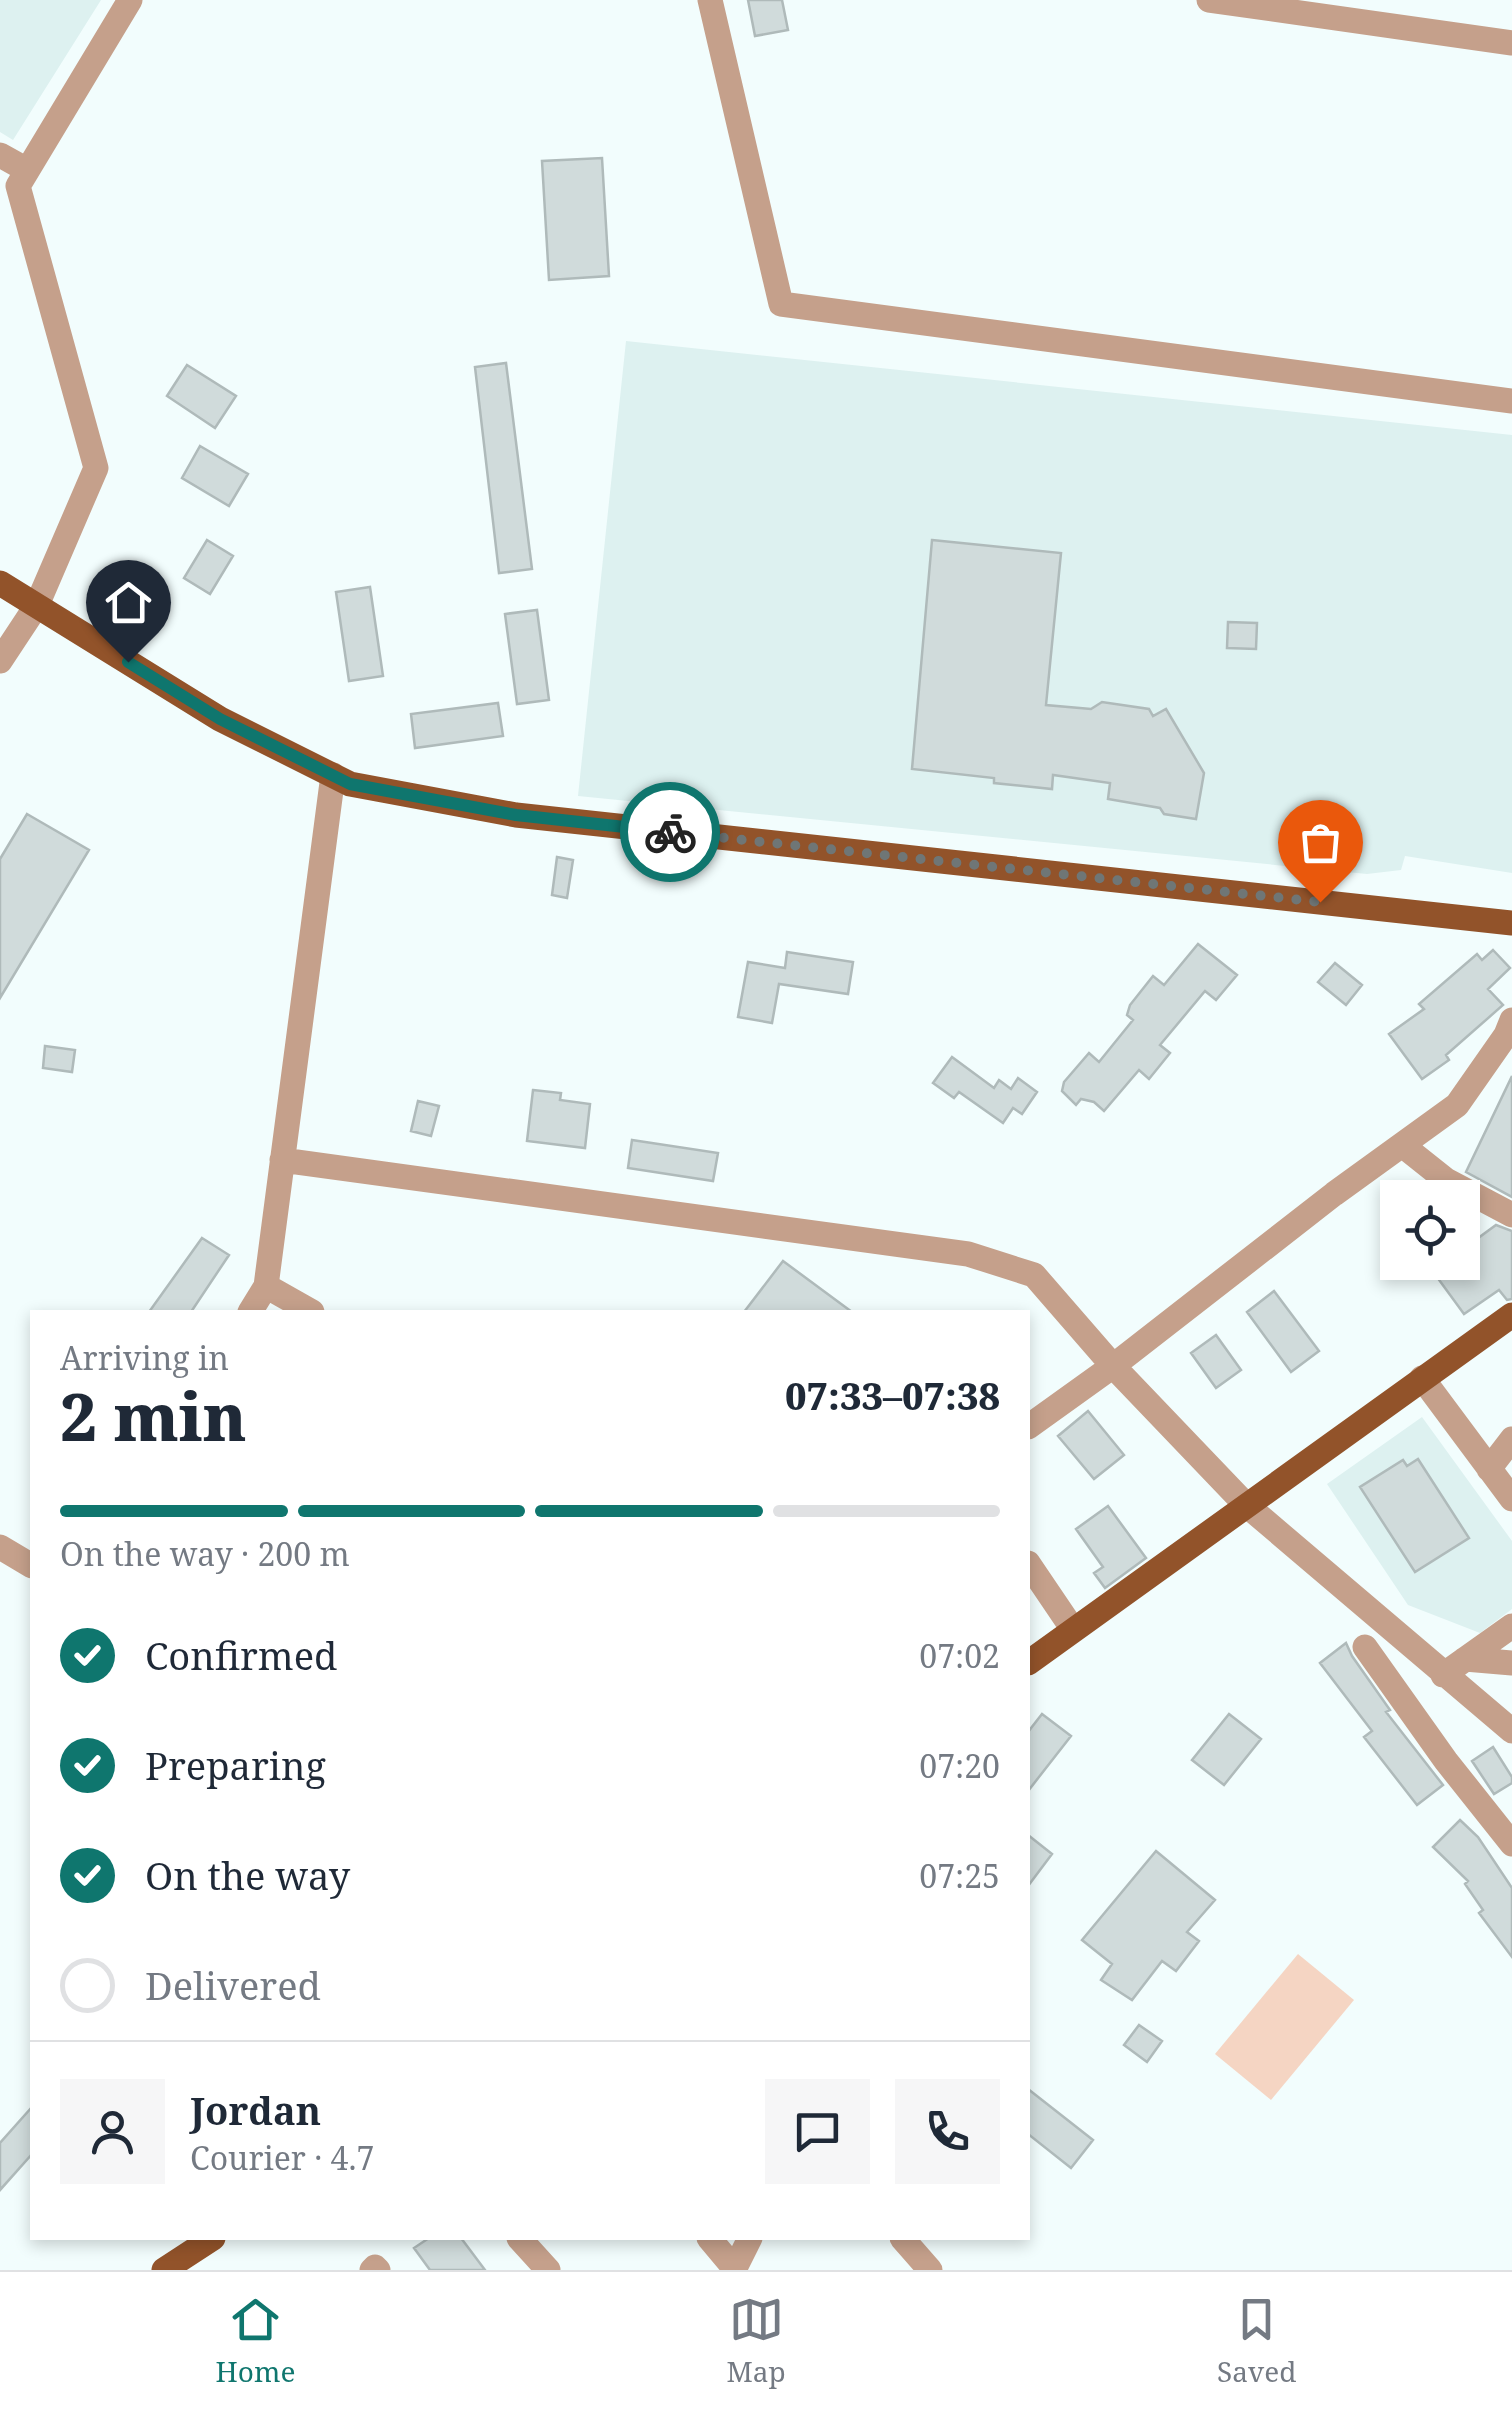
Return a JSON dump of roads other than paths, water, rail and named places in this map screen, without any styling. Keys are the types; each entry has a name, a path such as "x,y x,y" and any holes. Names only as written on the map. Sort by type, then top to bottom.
{"main road":[{"path":"0,582 220,719 350,784 516,815 1512,923"},
{"path":"1030,1661 1512,1314"},
{"path":"164,2270 210,2240"}],"street":[{"path":"0,660 37,605 96,468 18,186 130,0"},
{"path":"710,0 781,304 1512,401"},
{"path":"1209,0 1512,43"},
{"path":"0,155 27,170"},
{"path":"251,1310 266,1286 332,775"},
{"path":"1030,1426 1334,1194 1457,1106 1506,1035 1512,1020"},
{"path":"1402,1145 1446,1180 1512,1215"},
{"path":"282,1160 968,1254 1034,1275 1113,1366 1245,1504 1512,1732"},
{"path":"266,1286 308,1310"},
{"path":"1422,1378 1512,1499"},
{"path":"1489,1468 1512,1439"},
{"path":"0,1547 30,1565"},
{"path":"1030,1566 1072,1628"},
{"path":"1443,1675 1512,1626"},
{"path":"1364,1647 1512,1844"},
{"path":"1465,1659 1512,1664"},
{"path":"522,2240 548,2270"},
{"path":"711,2240 734,2270 749,2240"},
{"path":"904,2240 930,2270"}]}
